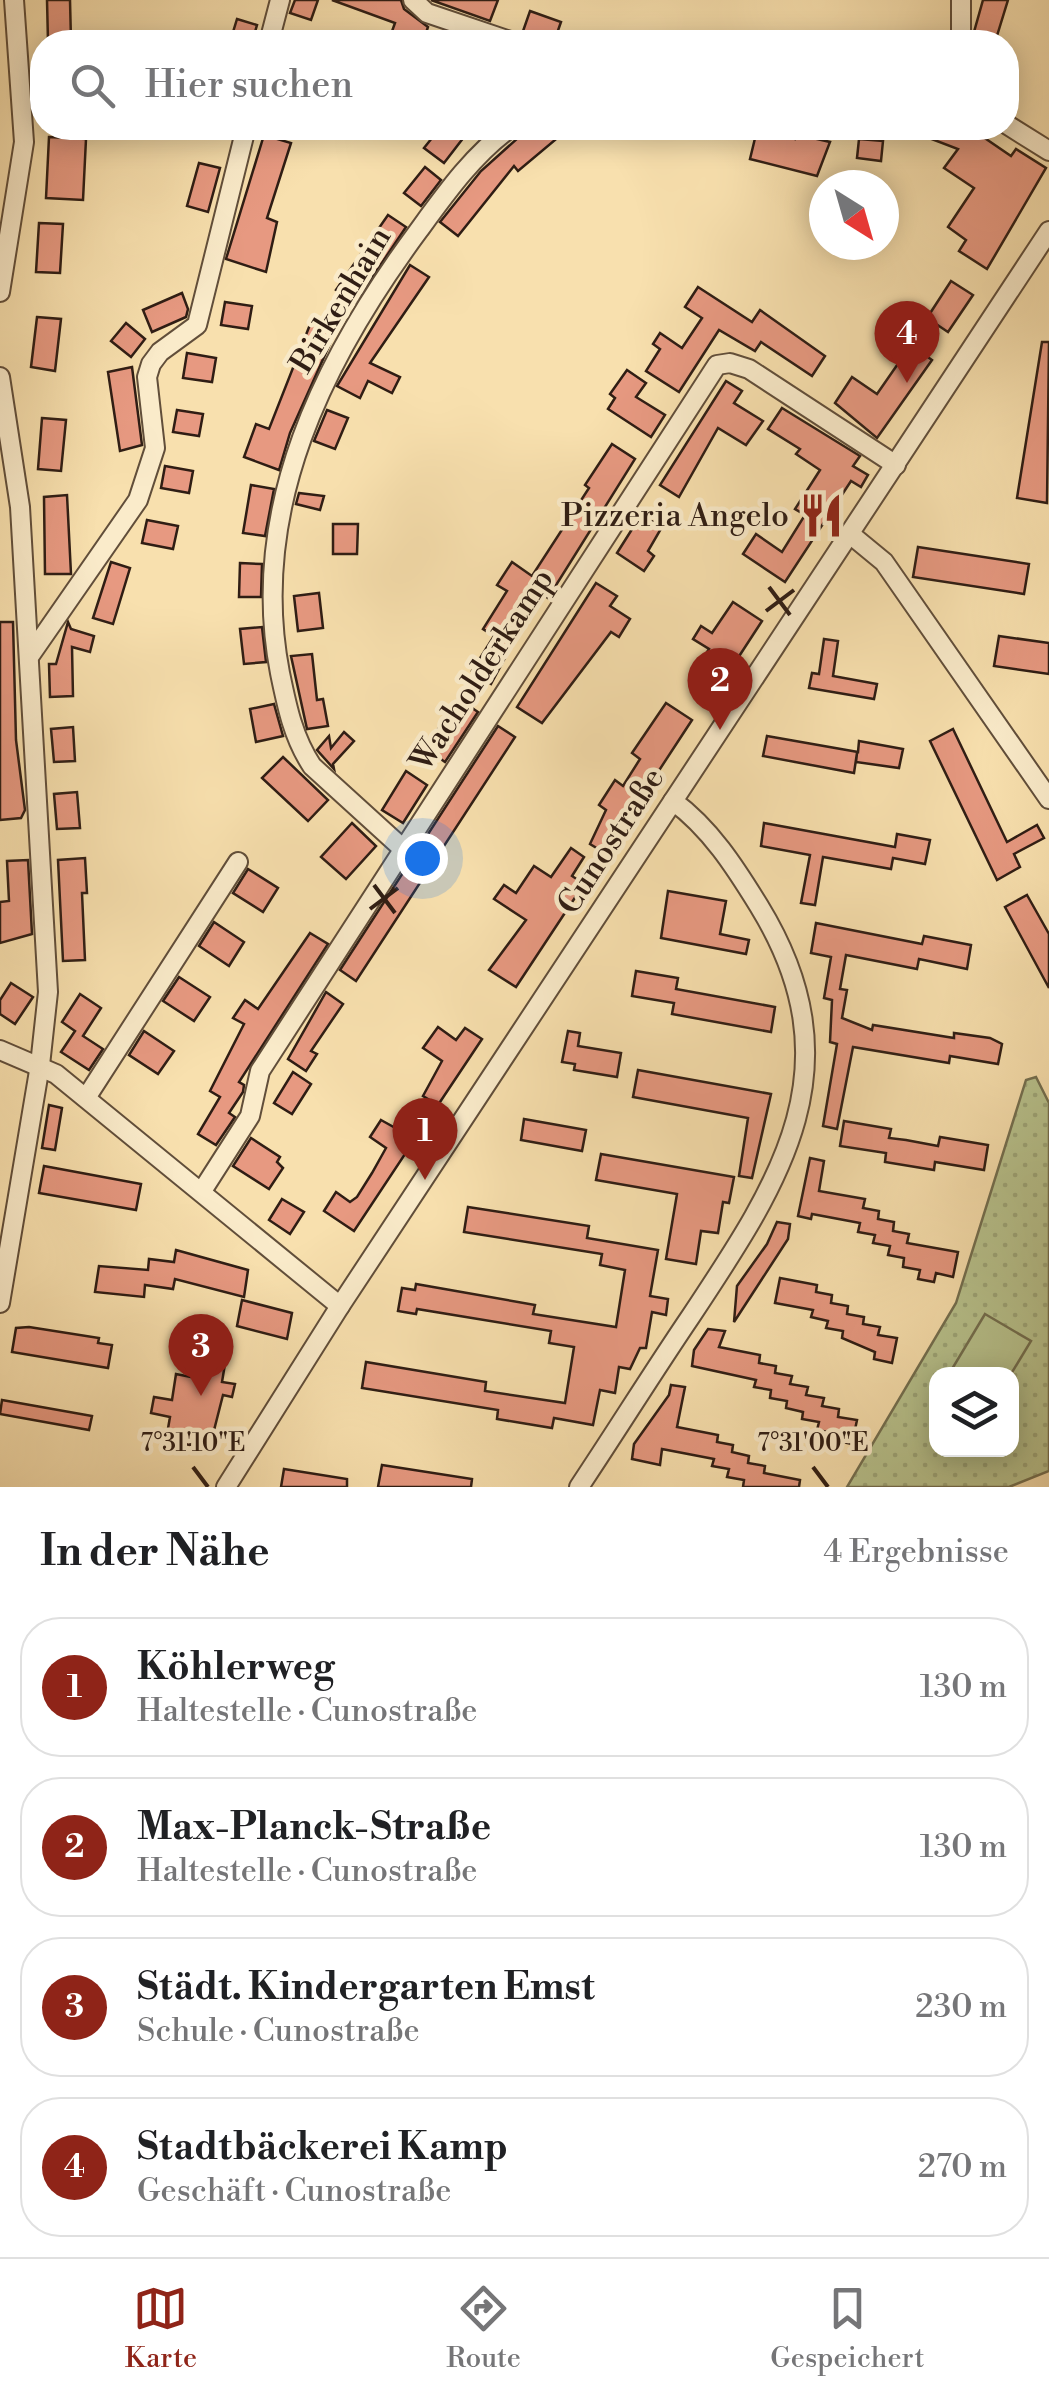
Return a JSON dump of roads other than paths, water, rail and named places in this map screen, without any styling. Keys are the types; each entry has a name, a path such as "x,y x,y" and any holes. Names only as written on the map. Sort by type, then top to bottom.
{"street":[{"path":"0,292 24,142 14,0"},
{"path":"272,30 280,0"},
{"path":"413,0 427,13 477,30"},
{"path":"961,0 961,30"},
{"path":"1019,132 1049,151"},
{"path":"31,654 138,500 154,448 147,377 160,352 197,325 243,140"},
{"name":"Birkenhain","path":"401,847 312,766 302,750 288,714 275,646 274,559 299,443 321,385 349,330 457,179 498,140"},
{"name":"Cunostraße","path":"226,1487 340,1306 1049,231"},
{"name":"Wacholderkamp","path":"202,1191 250,1116 260,1071 401,847 717,365 730,362 749,369 896,465"},
{"path":"0,378 20,508 48,992 40,1065 0,1303"},
{"path":"850,534 884,562 1049,799"},
{"path":"579,1487 778,1178 802,1092 803,1024 784,950 720,848 696,818 673,801"},
{"path":"86,1098 238,862"},
{"path":"0,1050 40,1065 86,1098 340,1306"}],"place":[{"name":"Stadtbäckerei Kamp","path":"907,383"},
{"name":"Pizzeria Angelo","path":"822,516"},
{"name":"Max-Planck-Straße","path":"720,730"},
{"name":"Köhlerweg","path":"425,1180"},
{"name":"Städt. Kindergarten Emst","path":"201,1396"}]}
